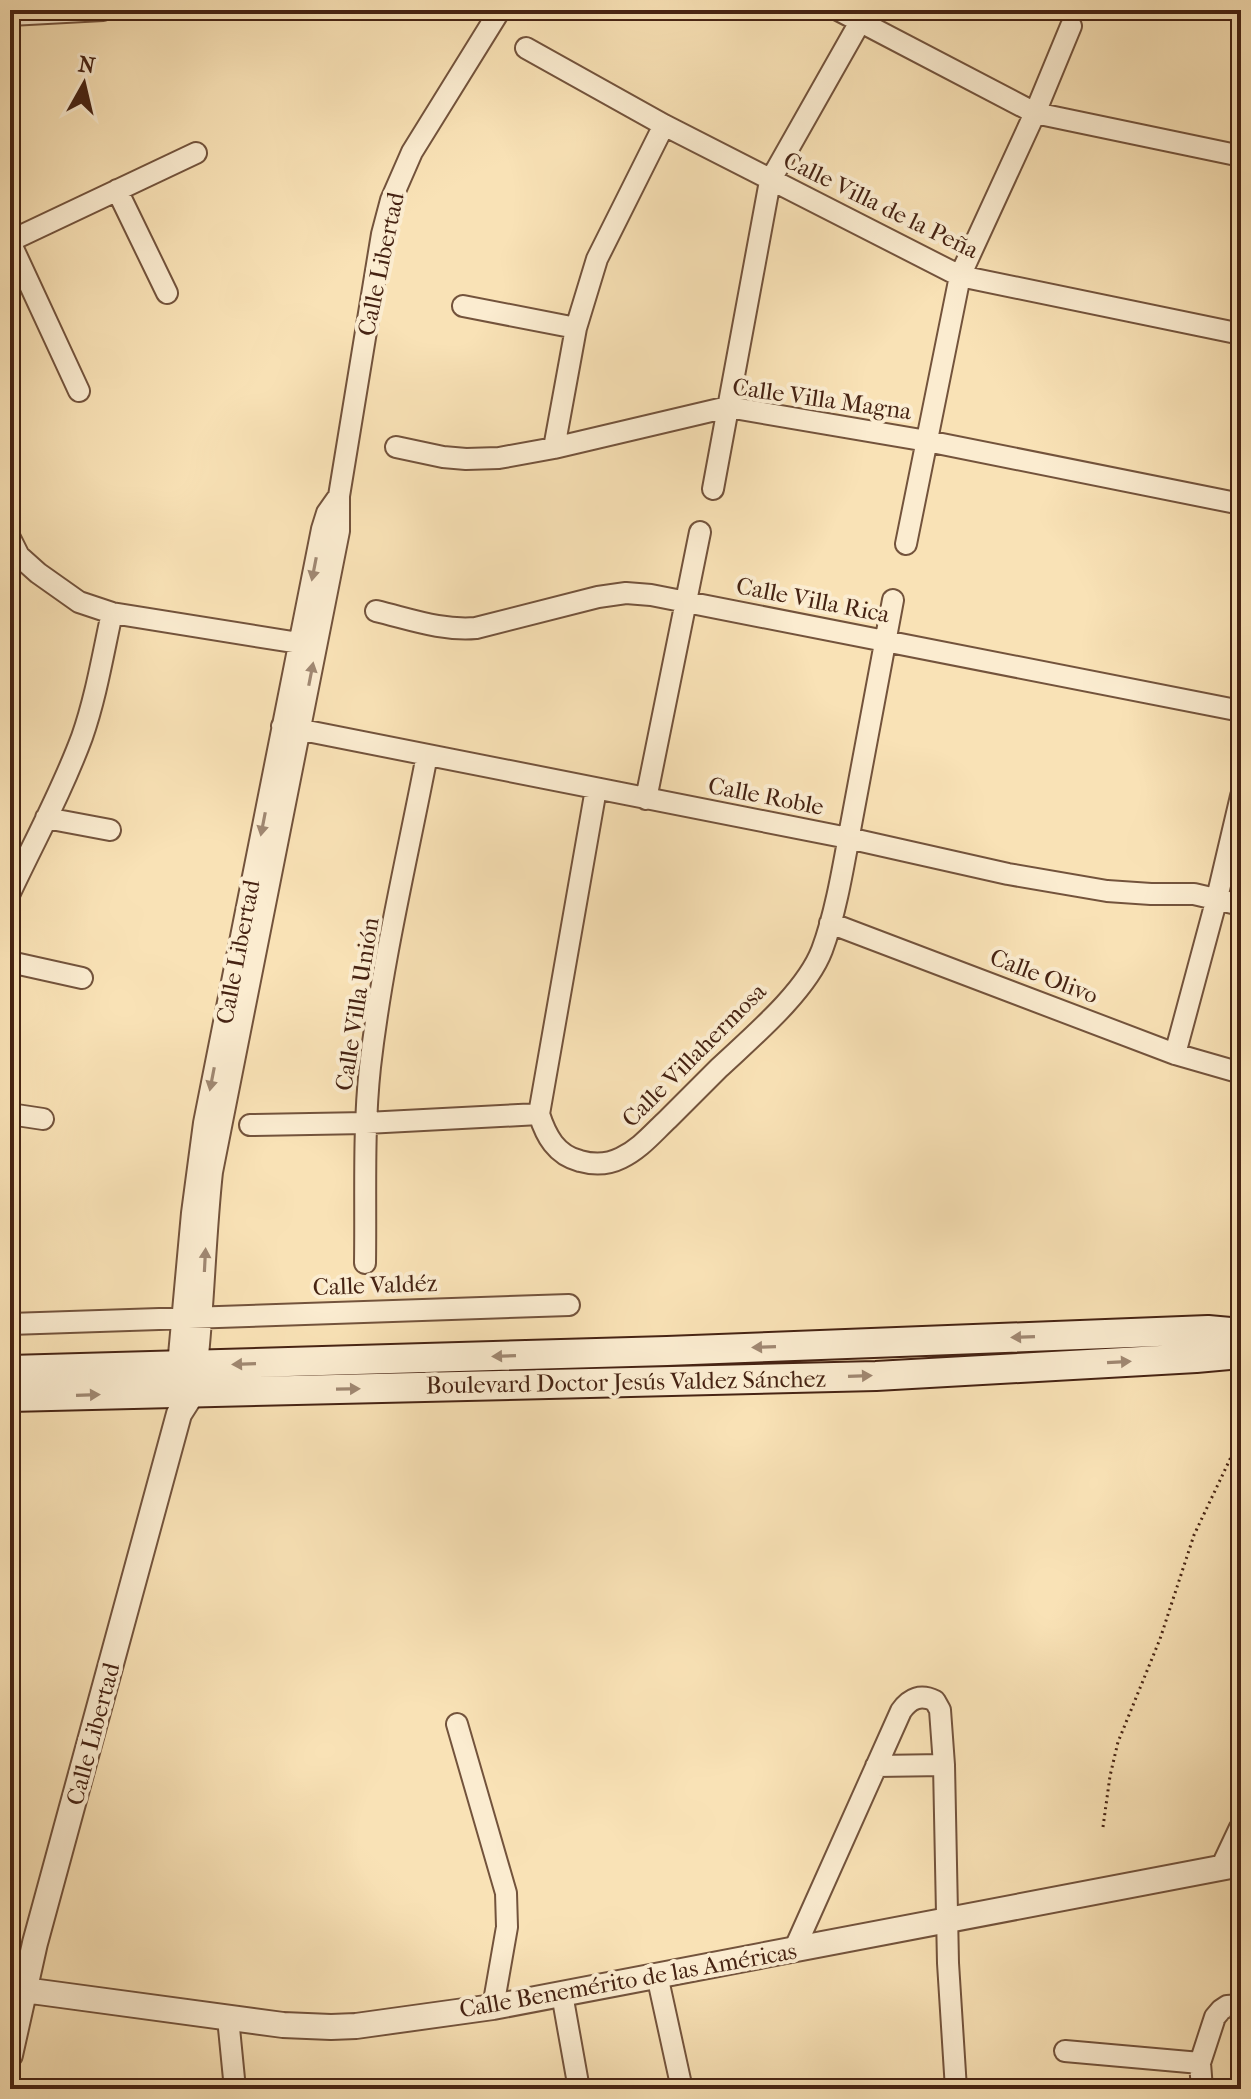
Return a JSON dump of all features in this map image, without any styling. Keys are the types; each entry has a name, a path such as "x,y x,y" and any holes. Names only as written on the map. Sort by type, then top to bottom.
{"main road":[{"name":"Boulevard Doctor Jesús Valdez Sánchez","path":"10,1397 709,1349 1208,1330 1241,1333"},
{"path":"709,1349 712,1380"},
{"name":"Boulevard Doctor Jesús Valdez Sánchez","path":"10,1370 185,1386 712,1380 891,1375 1196,1358 1241,1351"}],"street":[{"path":"10,15 103,10"},
{"name":"Calle Libertad","path":"10,2055 17,1991 185,1386 200,1214 212,1172 292,728 339,531 339,496 382,234 391,200 412,152 500,10"},
{"path":"838,10 1035,113 1241,156"},
{"path":"713,489 770,181 860,22"},
{"path":"906,544 960,276 1035,113 1071,26"},
{"name":"Calle Villa de la Peña","path":"526,48 770,181 960,276 1241,334"},
{"path":"554,448 576,328 597,259 664,125"},
{"path":"79,391 10,242 196,153"},
{"path":"117,190 167,293"},
{"path":"463,306 576,328"},
{"name":"Calle Villa Magna","path":"396,447 443,457 499,458 728,407 927,441 1241,504"},
{"name":"Calle Libertad","path":"292,728 299,643 322,529 327,513 339,496"},
{"path":"646,799 700,532"},
{"path":"14,547 38,573 79,602 112,613 299,643"},
{"name":"Calle Villa Rica","path":"376,611 460,630 598,597 626,593 651,595 1241,711"},
{"name":"Calle Villahermosa","path":"539,1114 544,1130 562,1154 571,1159 598,1164 619,1159 636,1149 779,1009 807,977 822,951 830,923 893,600"},
{"path":"10,893 82,736 96,689 112,613"},
{"name":"Calle Roble","path":"292,728 848,838 1008,874 1107,891 1194,894 1241,905"},
{"name":"Calle Villa Unión","path":"365,1263 366,1123 370,1070 377,1014 427,755"},
{"path":"250,1125 366,1123 539,1114 596,789"},
{"path":"1175,1054 1241,796"},
{"path":"46,818 110,830"},
{"path":"1217,898 1241,888"},
{"name":"Calle Olivo","path":"830,923 1175,1054 1241,1073"},
{"path":"10,962 82,978"},
{"path":"10,1114 43,1119"},
{"name":"Calle Valdéz","path":"10,1324 569,1305"},
{"path":"794,1950 901,1711 911,1700 923,1697 935,1701 940,1710 944,1765 951,2027 956,2089"},
{"path":"457,1724 506,1893 507,1927 493,2007"},
{"path":"876,1766 944,1765"},
{"path":"1232,1865 1241,1830"},
{"name":"Calle Benemérito de las Américas","path":"17,1991 294,2026 356,2026 493,2007 1232,1865"},
{"path":"657,1975 682,2089"},
{"path":"562,1994 579,2089"},
{"path":"1202,2089 1200,2063 1215,2017 1227,2006 1241,2005"},
{"path":"228,2018 235,2089"},
{"path":"1065,2051 1200,2063"}],"path":[{"path":"1103,1827 1118,1742 1160,1639 1194,1535 1241,1436"}]}
